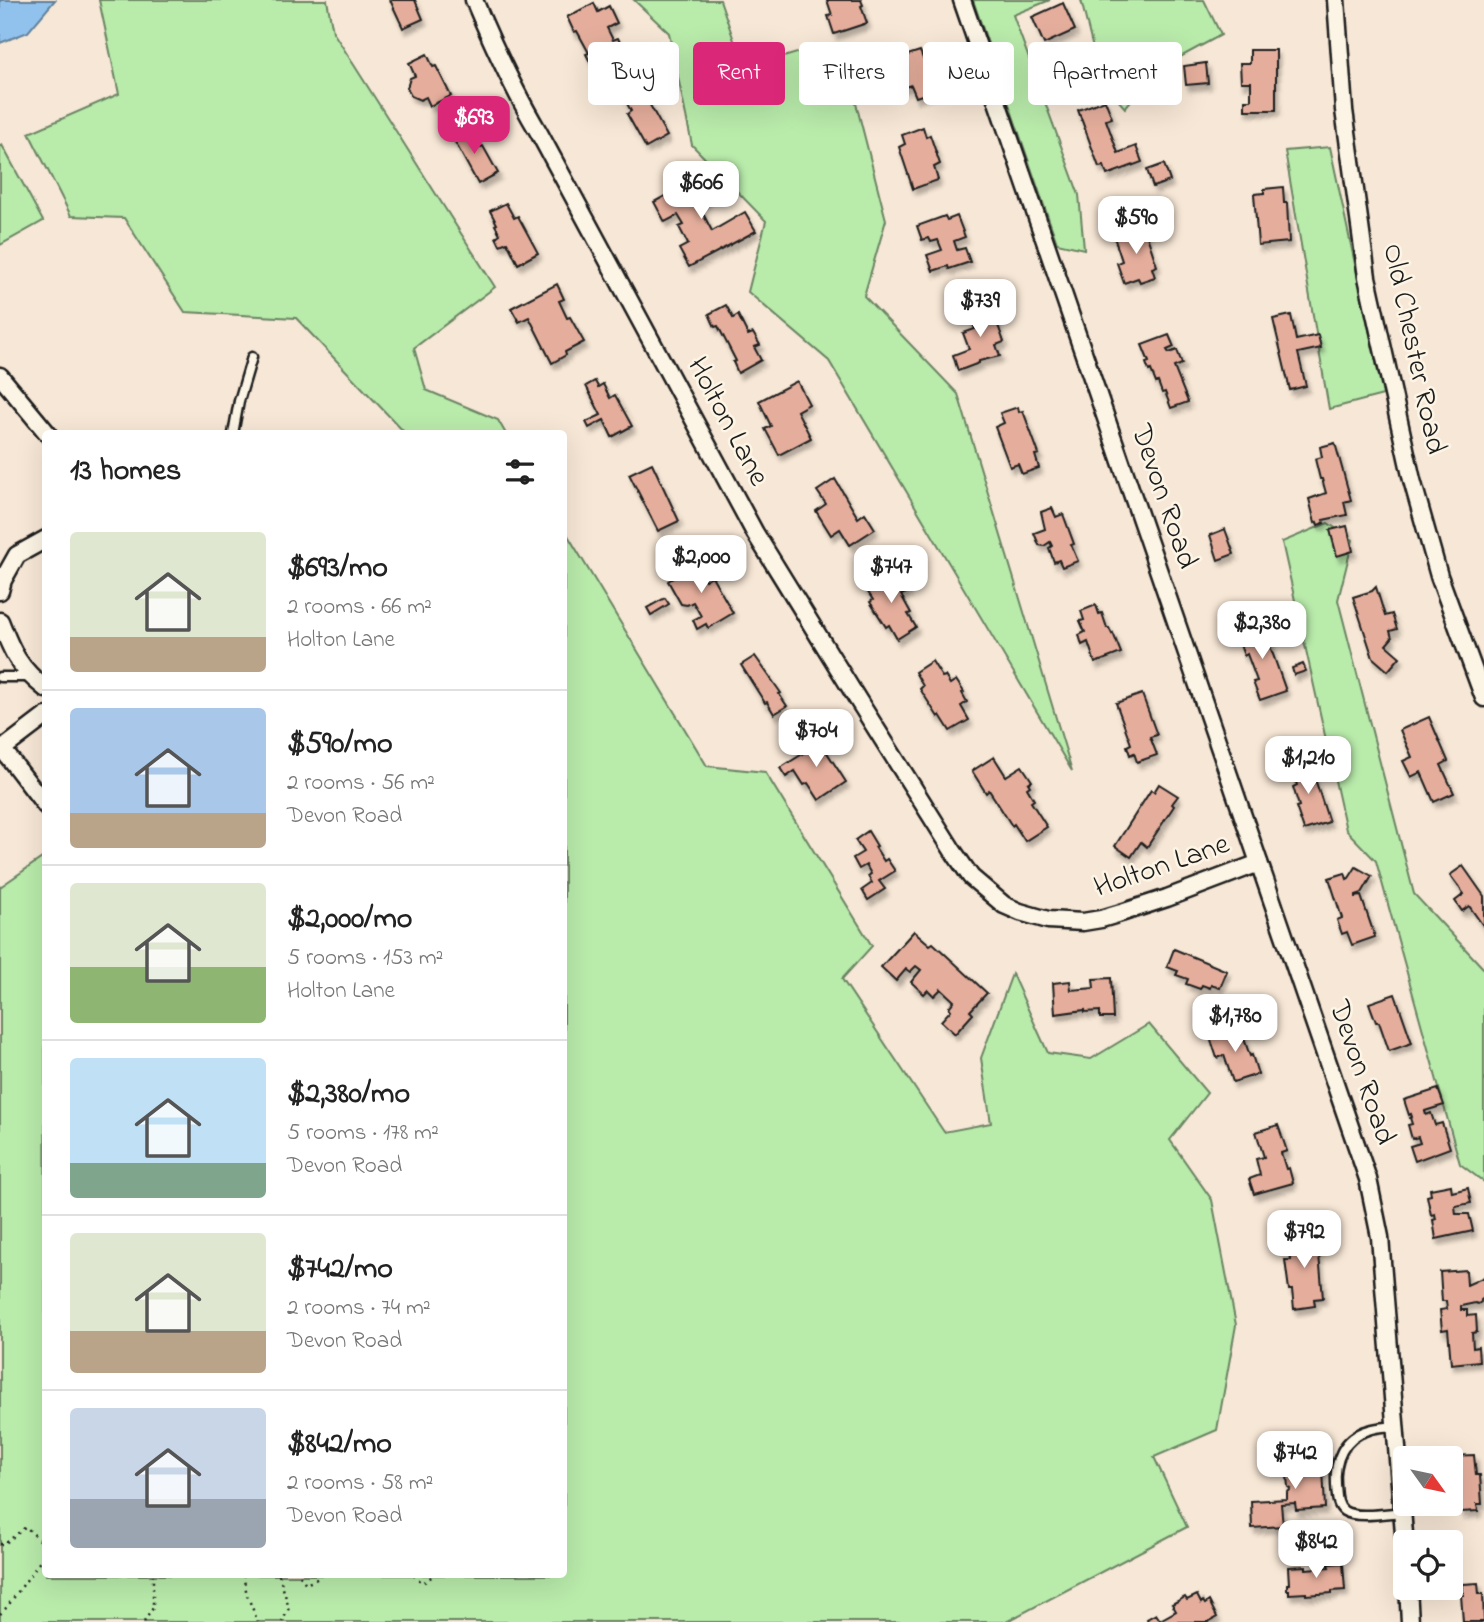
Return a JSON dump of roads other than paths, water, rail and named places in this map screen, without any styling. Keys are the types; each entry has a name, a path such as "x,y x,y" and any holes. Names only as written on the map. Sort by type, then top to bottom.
{"street":[{"name":"Holton Lane","path":"474,0 516,93 755,533 971,877 1004,905 1020,912 1048,920 1083,922 1167,898 1259,863"},
{"name":"Devon Road","path":"962,0 1368,1179 1380,1237 1398,1446"},
{"name":"Old Chester Road","path":"1336,0 1344,110 1370,291 1412,480 1439,576 1484,698"},
{"path":"0,376 45,430"},
{"path":"1,583 18,555 42,541"},
{"path":"0,621 23,669 42,686"},
{"path":"42,720 1,748 42,801"},
{"path":"1409,1600 1410,1622"}],"lane":[{"path":"234,430 252,357"},
{"path":"0,677 31,677"},
{"path":"1393,1513 1354,1515 1344,1511 1339,1506 1335,1472 1339,1455 1356,1436 1369,1430 1396,1426"}],"water":[{"path":"0,0 55,0 28,32 0,43"}]}
